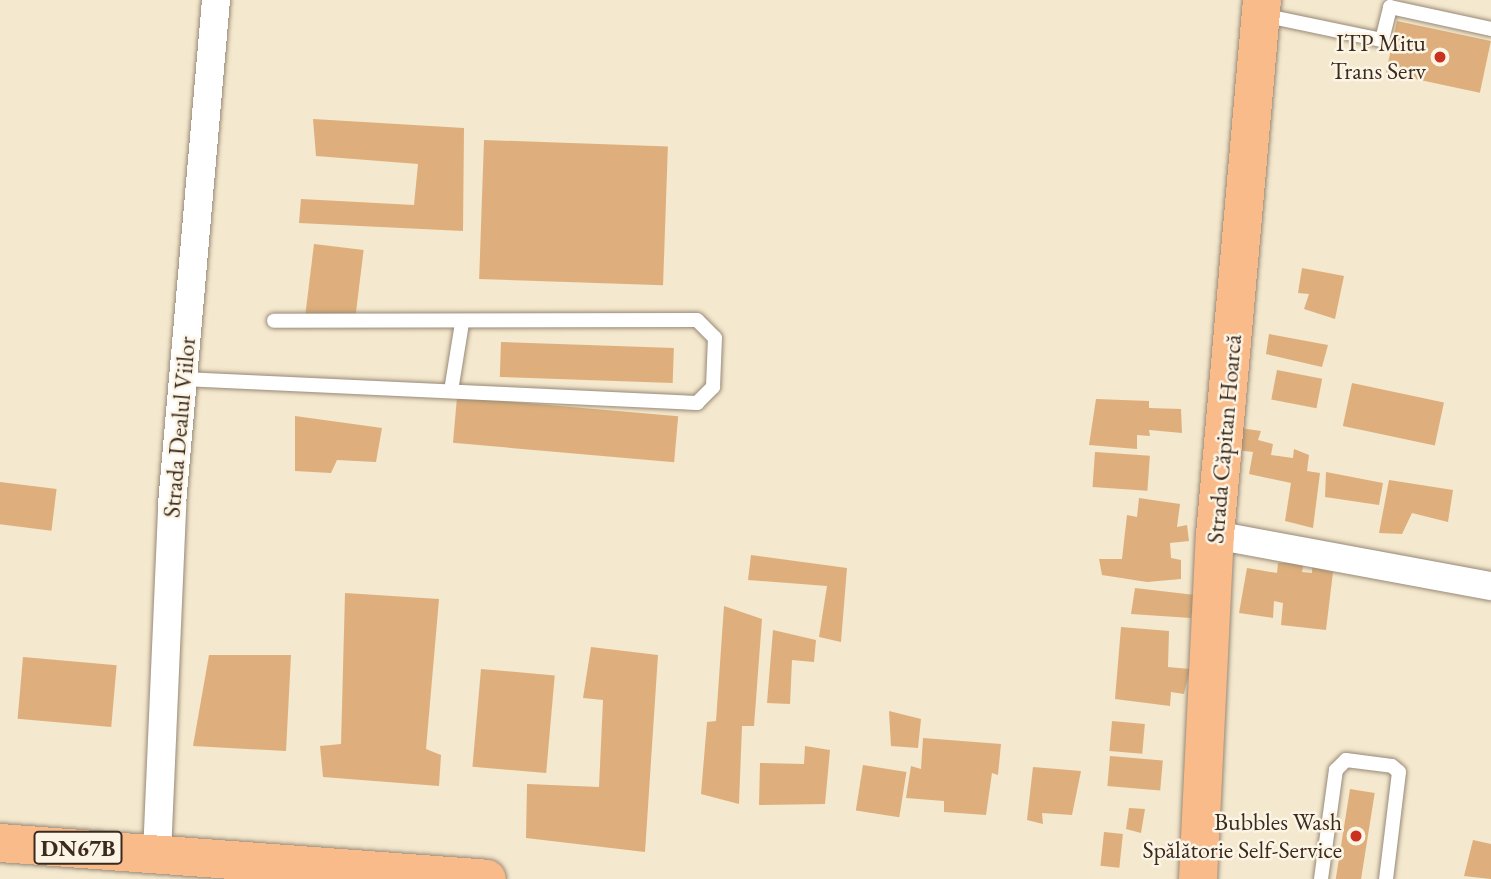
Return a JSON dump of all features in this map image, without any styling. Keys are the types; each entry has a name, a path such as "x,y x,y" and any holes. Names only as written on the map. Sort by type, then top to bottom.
{"main road":[{"name":"Strada Căpitan Hoarcă","path":"1198,879 1215,535 1262,7"},
{"name":"DN67B","path":"0,843 487,879"}],"street":[{"name":"Strada Dealul Viilor","path":"157,854 172,504 216,0"},
{"path":"1215,535 1491,586"}],"lane":[{"path":"1262,7 1382,40 1391,3 1491,29"},
{"path":"183,379 697,403 713,387 715,338 697,320 462,323 274,321"},
{"path":"451,391 462,323"},
{"path":"1321,879 1336,770 1346,761 1392,766 1399,772 1386,879"}],"building":[{"name":"ITP Mitu Trans Serv","path":"1397,21 1491,41 1480,93 1386,73"},
{"path":"313,119 464,128 463,231 299,223 301,199 414,205 418,164 316,156"},
{"path":"484,140 668,146 663,285 479,279"},
{"path":"314,244 364,250 355,323 305,316"},
{"path":"1302,268 1344,276 1335,319 1304,309 1309,294 1298,293"},
{"path":"1269,334 1328,345 1322,367 1266,354"},
{"path":"501,342 674,348 673,383 500,377"},
{"path":"1277,370 1322,379 1316,408 1271,399"},
{"path":"1352,383 1444,403 1435,446 1343,426"},
{"path":"457,397 678,416 674,462 453,443"},
{"path":"1096,399 1149,401 1149,408 1181,409 1182,433 1149,430 1150,436 1137,435 1137,449 1089,445"},
{"path":"295,416 382,428 376,462 337,460 331,473 295,471"},
{"path":"1240,428 1261,431 1258,440 1273,444 1271,455 1293,458 1294,449 1309,455 1307,471 1320,473 1313,528 1285,521 1291,483 1249,474 1253,452 1237,450"},
{"path":"1095,452 1150,456 1147,491 1093,487"},
{"path":"1326,472 1383,483 1379,505 1325,497"},
{"path":"1389,480 1453,490 1448,522 1412,513 1402,534 1379,533"},
{"path":"0,482 57,489 51,531 0,524"},
{"path":"1139,498 1180,504 1177,527 1187,525 1189,541 1170,543 1171,558 1181,560 1181,579 1147,582 1102,575 1099,559 1122,559 1127,515 1137,517"},
{"path":"751,555 847,568 841,642 819,637 827,586 748,580"},
{"path":"1278,563 1304,563 1302,572 1312,573 1312,567 1333,572 1326,630 1281,625 1283,603 1274,601 1273,618 1239,613 1247,568 1277,573"},
{"path":"1135,588 1195,595 1191,618 1131,614"},
{"path":"345,593 439,599 426,749 441,755 439,786 323,777 320,746 341,744"},
{"path":"724,606 762,619 754,726 742,726 739,804 701,794 707,722 716,721"},
{"path":"1121,627 1169,631 1168,667 1190,669 1184,694 1171,692 1170,706 1115,699"},
{"path":"773,630 816,640 814,662 792,660 790,704 767,703"},
{"path":"591,647 658,655 645,852 526,838 527,784 599,787 603,700 583,698"},
{"path":"209,655 291,655 286,751 193,746"},
{"path":"23,657 117,665 111,727 18,719"},
{"path":"481,669 555,675 546,773 472,767"},
{"path":"889,711 921,719 918,748 891,746"},
{"path":"1112,721 1145,724 1142,754 1109,751"},
{"path":"923,738 1001,744 998,775 992,773 986,815 944,812 944,801 906,798 911,766 921,769"},
{"path":"805,746 830,750 825,804 759,805 760,763 804,764"},
{"path":"1110,756 1163,761 1160,791 1107,786"},
{"path":"863,765 906,772 899,817 856,810"},
{"path":"1033,767 1081,771 1072,815 1042,813 1043,824 1027,820"},
{"name":"Bubbles Wash Spălătorie Self-Service","path":"1350,789 1375,793 1361,879 1336,879"},
{"path":"1129,808 1145,809 1141,833 1126,829"},
{"path":"1104,832 1123,834 1119,868 1100,866"},
{"path":"1473,840 1491,844 1491,879 1464,876"}],"place":[{"name":"ITP Mitu Trans Serv","path":"1440,57"},
{"name":"Bubbles Wash Spălătorie Self-Service","path":"1356,836"}]}
